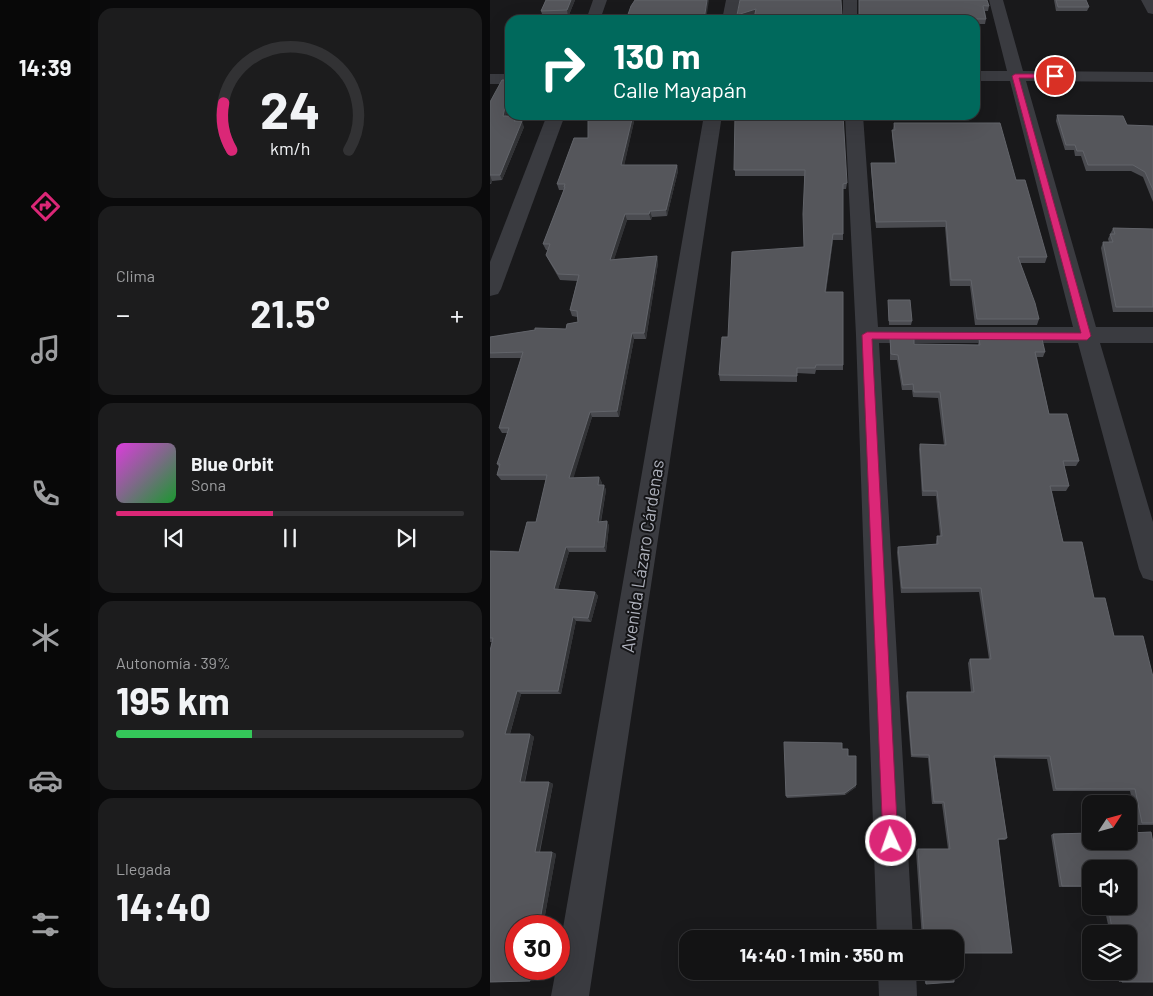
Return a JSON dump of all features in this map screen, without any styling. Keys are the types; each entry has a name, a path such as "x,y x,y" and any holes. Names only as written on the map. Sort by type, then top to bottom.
{"street":[{"path":"595,15 600,0"},
{"path":"730,15 733,0"},
{"path":"850,0 850,15"},
{"path":"996,0 1015,76 1153,569"},
{"path":"1148,0 1153,10"},
{"path":"980,76 1153,77"},
{"path":"490,79 505,79"},
{"path":"490,289 554,120"},
{"name":"Avenida Lázaro Cárdenas","path":"570,996 712,120"},
{"path":"854,120 867,335 895,930"},
{"path":"867,335 1153,335"},
{"path":"897,980 898,996"}],"building":[{"path":"546,0 571,0 567,10 541,11"},
{"path":"635,0 707,0 705,15 628,15"},
{"path":"740,0 841,0 842,15 755,15 756,9 737,15"},
{"path":"859,0 987,0 989,6 983,6 986,19 980,19 980,15 859,15"},
{"path":"1056,0 1086,0 1089,7 1058,7"},
{"path":"502,80 505,80 505,107 503,116 505,116 505,120 522,121 500,175 490,175 490,102"},
{"path":"1057,115 1123,116 1127,125 1153,126 1153,190 1145,172 1133,165 1088,165 1083,151 1077,151 1075,145 1066,145"},
{"path":"588,120 632,120 621,165 677,165 666,210 650,211 649,214 625,214 610,260 657,256 644,333 632,333 617,411 590,412 569,478 599,477 598,485 604,485 598,522 607,521 604,547 566,547 554,589 595,592 588,618 573,617 558,691 517,691 505,734 530,734 520,782 549,782 535,852 552,852 541,915 505,915 505,980 530,981 490,982 490,651 493,638 490,638 490,551 519,552 527,522 536,522 547,475 497,475 500,464 497,464 509,428 499,428 523,352 490,353 490,337 535,330 535,328 566,329 567,324 578,322 577,311 570,310 579,275 558,274 546,255 550,244 543,244 565,187 565,184 557,184 574,138 588,138"},
{"path":"735,120 843,120 847,183 843,184 843,234 833,234 825,292 843,292 843,365 816,365 815,368 797,368 797,376 719,375 722,337 728,337 732,252 804,247 805,170 734,170"},
{"path":"894,123 1000,123 1016,180 1025,180 1047,257 1018,257 1039,319 977,319 971,280 951,280 946,221 876,222 871,163 896,163 892,130 895,130"},
{"path":"1113,228 1153,229 1153,307 1116,307 1103,242 1113,242 1110,234 1115,234"},
{"path":"888,300 910,300 912,321 889,321"},
{"path":"890,339 914,339 914,344 980,345 979,339 1042,339 1045,352 1035,352 1049,414 1067,414 1079,461 1063,461 1069,486 1050,486 1063,542 1082,542 1094,598 1105,598 1114,636 1143,636 1153,677 1153,823 1142,823 1138,795 1136,795 1135,789 1056,789 1050,756 994,756 1007,838 998,839 1012,953 964,953 964,930 923,930 918,849 950,849 944,802 934,802 929,755 912,755 907,692 974,692 970,659 991,659 981,588 902,588 898,547 938,544 937,536 942,536 937,491 923,491 920,444 946,445 940,392 914,392 913,384 903,385 898,355 891,354"},
{"path":"784,742 842,743 842,749 848,749 848,756 856,756 856,785 845,793 786,796"},
{"path":"1151,832 1153,843 1153,982 1122,982 1122,980 1137,980 1137,925 1111,925 1110,915 1137,915 1137,860 1082,860 1082,886 1062,886 1053,834 1082,833 1082,850 1138,850 1138,833"},
{"path":"926,980 954,980 954,982 926,984"}],"route":[{"path":"891,841 867,335 1087,336 1015,76 1055,76"}]}
